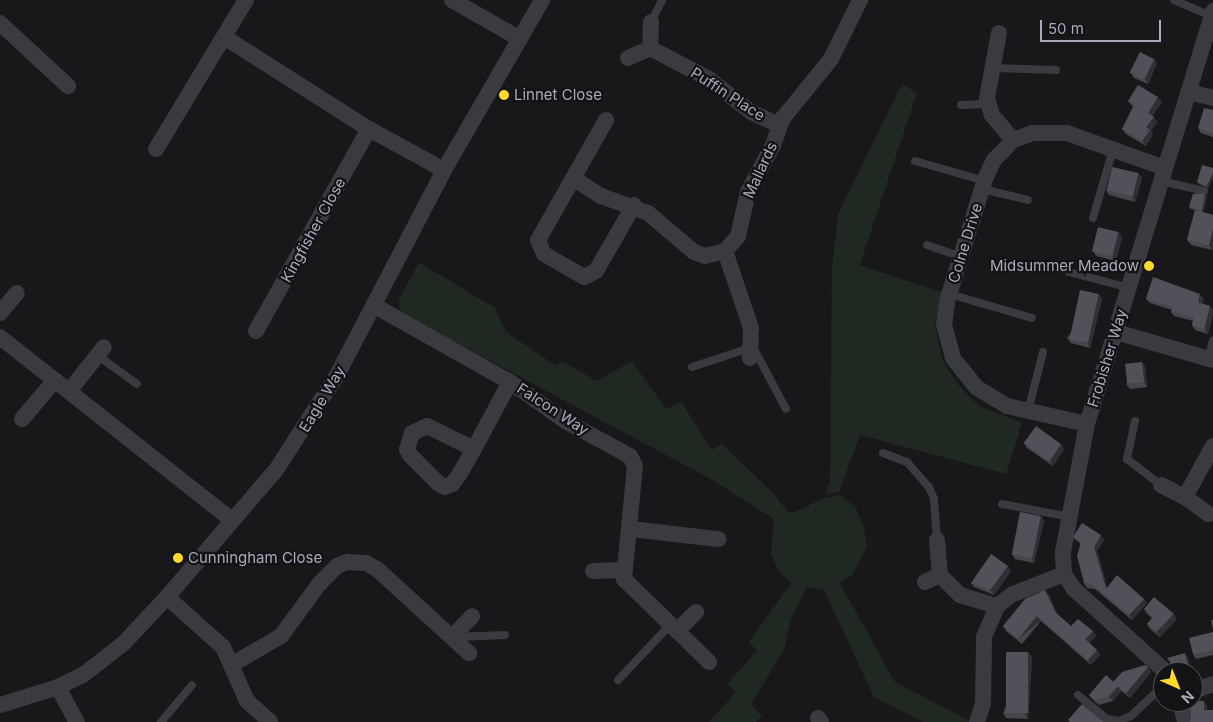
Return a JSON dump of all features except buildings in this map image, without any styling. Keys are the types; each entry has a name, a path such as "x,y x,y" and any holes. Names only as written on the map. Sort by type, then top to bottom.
{"street":[{"path":"156,149 246,0"},
{"path":"452,0 520,39"},
{"name":"Eagle Way","path":"0,705 58,687 83,674 124,643 167,597 276,470 303,430 375,306 444,170 542,0"},
{"name":"Mallards","path":"725,251 738,236 748,192 773,145 779,125 830,60 860,0"},
{"name":"Frobisher Way","path":"1064,574 1064,552 1087,424 1212,16"},
{"path":"628,58 650,48 651,22"},
{"path":"0,23 68,86"},
{"path":"999,33 991,68 989,104 992,115 1013,140 1033,134 1067,133 1113,149 1163,174"},
{"path":"224,37 369,129 444,170"},
{"name":"Puffin Place","path":"650,48 709,79 751,112 779,125"},
{"path":"1188,92 1213,98"},
{"path":"606,120 538,240 544,254 584,277 596,271 634,205"},
{"name":"Kingfisher Close","path":"256,331 369,129"},
{"name":"Colne Drive","path":"1013,140 994,160 983,185 949,294 944,325 953,358 964,374 991,399 1028,411 1087,424"},
{"path":"573,178 601,196 634,205 665,224 694,252 705,256 725,251 751,328 752,352"},
{"path":"0,313 17,293"},
{"name":"Falcon Way","path":"375,306 510,382 567,422 630,456 635,466 631,529 623,570"},
{"path":"1116,332 1210,359"},
{"path":"0,337 232,520"},
{"path":"69,391 101,351"},
{"path":"22,419 55,380"},
{"path":"474,449 510,382"},
{"path":"1184,497 1213,446"},
{"path":"1160,485 1184,497 1211,516"},
{"path":"631,529 718,539"},
{"path":"936,540 940,575 960,595 997,606"},
{"path":"231,665 282,636 319,584 337,566 348,562 366,563 377,569 469,653"},
{"path":"593,571 623,570 624,579 635,592 709,662"},
{"path":"977,722 983,704 984,637 997,606 1013,594 1064,574 1074,589 1155,662"},
{"path":"925,582 940,575"},
{"path":"167,597 223,647 247,700 270,722"},
{"path":"674,628 696,612"},
{"path":"452,637 472,616"},
{"path":"58,687 78,722"}],"lane":[{"path":"651,22 662,0"},
{"path":"1174,0 1212,16"},
{"path":"991,68 1056,70"},
{"path":"960,105 989,104"},
{"path":"1093,218 1113,149"},
{"path":"915,161 1028,200"},
{"path":"1163,174 1204,191"},
{"path":"927,245 961,257"},
{"path":"1070,272 1129,288"},
{"path":"949,294 1032,318"},
{"path":"1210,359 1213,341"},
{"path":"101,351 137,384"},
{"path":"692,367 752,352 786,409"},
{"path":"1028,411 1043,352"},
{"path":"1135,421 1128,459 1160,485"},
{"path":"883,453 907,462 928,487 934,498 936,540"},
{"path":"1002,504 1070,517"},
{"path":"618,680 674,628"},
{"path":"452,637 505,635"},
{"path":"161,722 192,685"},
{"path":"1078,695 1107,719 1119,721 1131,716 1153,695"}],"shaded area":[{"path":"902,84 917,93 860,265 942,292 935,326 942,359 959,386 979,406 1022,423 1006,474 860,435 839,492 825,495 830,480 832,267 838,214"},
{"path":"419,262 495,308 506,332 555,365 562,361 597,381 632,361 666,409 681,401 712,450 722,444 774,494 788,512 795,512 824,498 839,495 855,506 864,527 867,547 852,575 840,583 895,682 972,722 924,722 874,697 824,590 807,587 791,619 784,650 751,704 762,716 756,722 709,722 736,692 727,684 757,651 749,642 791,583 779,572 771,553 774,519 707,477 408,317 401,311 398,301"}],"place":[{"name":"Linnet Close","path":"504,95"},
{"name":"Midsummer Meadow","path":"1149,266"},
{"name":"Cunningham Close","path":"178,558"}]}
